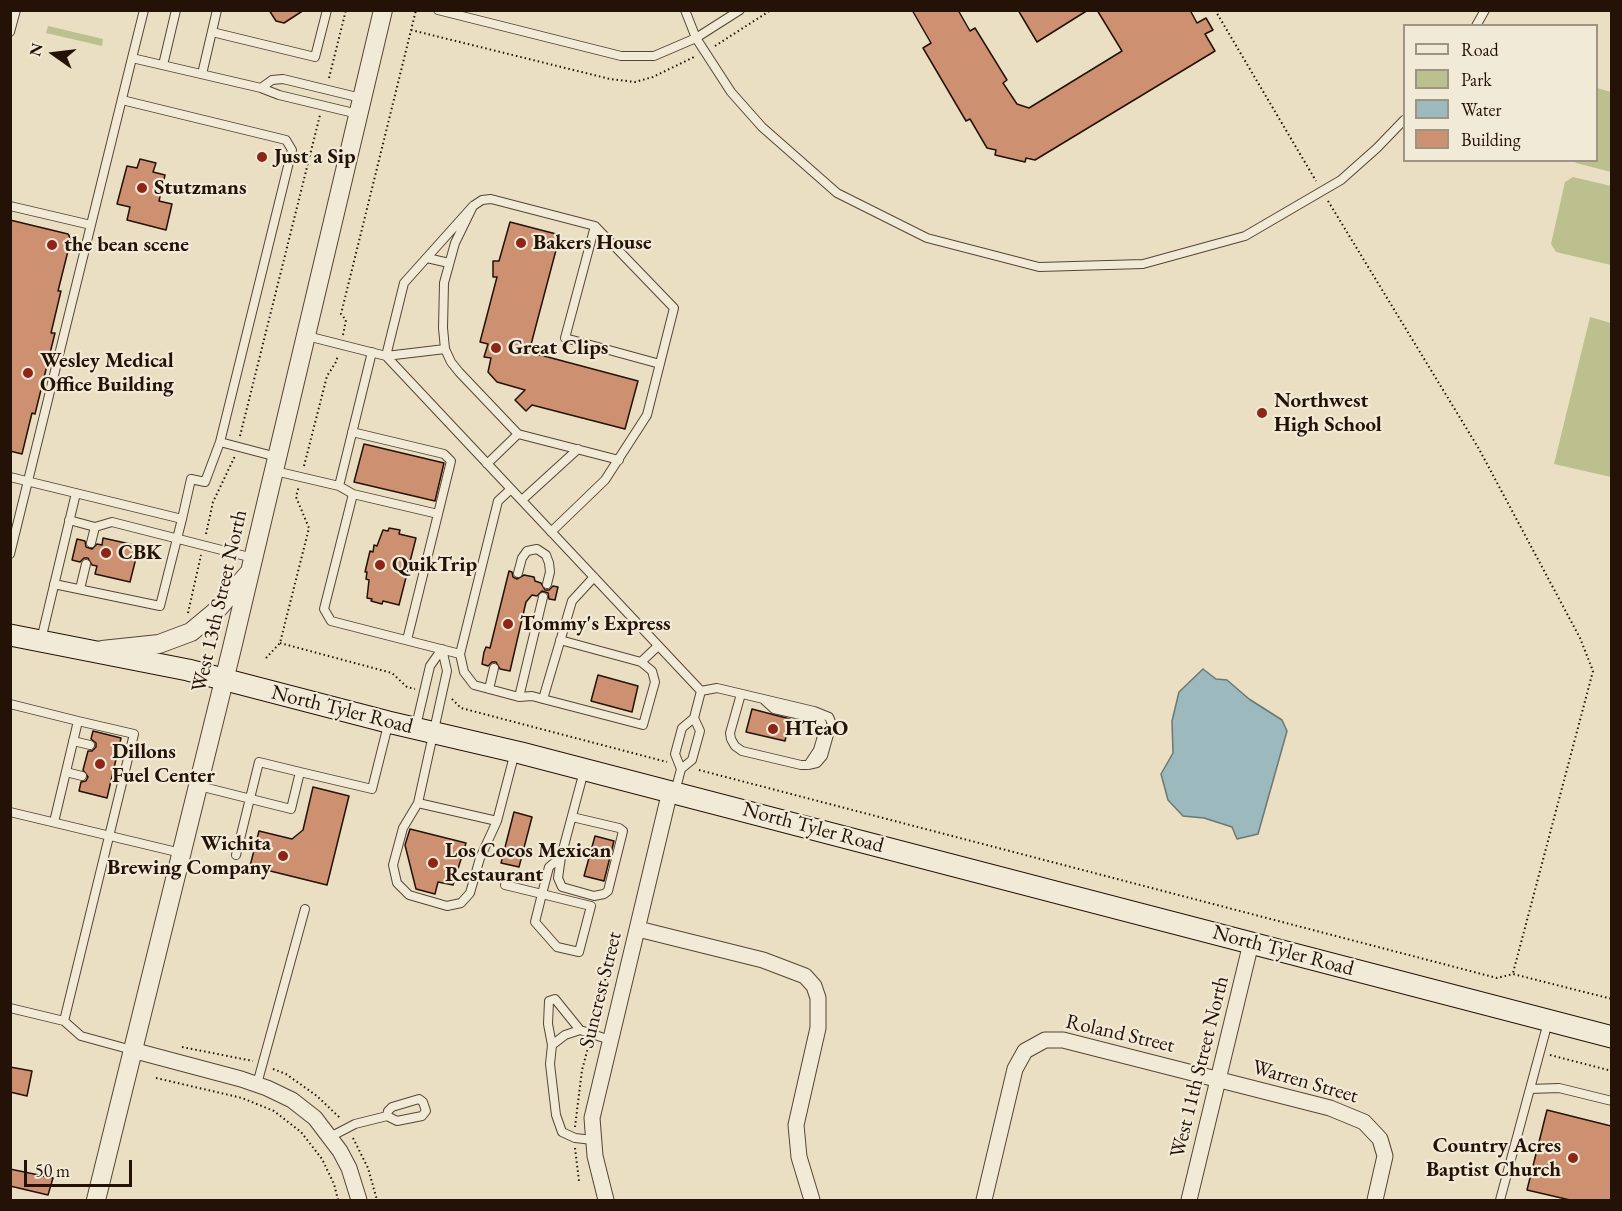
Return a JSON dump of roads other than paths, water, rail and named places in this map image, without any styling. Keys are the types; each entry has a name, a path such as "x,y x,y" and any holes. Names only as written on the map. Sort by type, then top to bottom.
{"main road":[{"name":"North Tyler Road","path":"11,638 94,651 224,680 515,752 1611,1037"}],"street":[{"name":"West 13th Street North","path":"96,1200 224,680 383,10"},
{"path":"94,651 159,644 192,632 215,612 251,565"},
{"name":"Suncrest Street","path":"606,1200 595,1156 592,1118 673,792"},
{"path":"638,929 763,960 805,976 814,986 818,998 818,1028 796,1125 799,1157 812,1200"},
{"name":"West 11th Street North","path":"1189,1200 1251,943"},
{"name":"Roland Street","path":"984,1200 1015,1069 1025,1050 1045,1040 1063,1040 1219,1080"},
{"path":"132,1050 257,1084 292,1100 315,1118 330,1137 349,1167 359,1200"},
{"name":"Warren Street","path":"1219,1080 1330,1108 1364,1122 1380,1139 1385,1156 1374,1200"}],"lane":[{"path":"10,32 16,10"},
{"path":"10,554 14,521 28,482 144,10"},
{"path":"163,65 176,10"},
{"path":"202,74 217,10"},
{"path":"212,32 315,57 327,10"},
{"path":"438,10 621,56 654,56 696,38 740,10"},
{"path":"685,10 696,38 731,92 762,127 837,193 927,238 1039,267 1143,264 1245,236 1341,180 1403,121"},
{"path":"1477,24 1485,10"},
{"path":"132,58 261,88 279,95 322,105 360,106"},
{"path":"261,88 272,80 283,79 326,89 360,106"},
{"path":"54,584 160,606 191,479 206,482 220,442 292,150 286,140 122,100"},
{"path":"386,356 404,283 473,206 482,200 491,199 595,226 674,308 647,415 605,480 551,532"},
{"path":"10,206 91,225"},
{"path":"473,206 455,243 442,305 446,349 451,362 518,434 619,460"},
{"path":"595,226 565,338 660,363"},
{"path":"427,258 449,263"},
{"path":"306,335 386,356 446,349"},
{"path":"339,486 372,352"},
{"path":"386,356 701,691"},
{"path":"352,432 444,454 451,461 407,640"},
{"path":"487,464 518,434"},
{"path":"220,442 237,446 301,477 339,486 352,494 438,514"},
{"path":"522,500 578,449"},
{"path":"10,477 182,519"},
{"path":"511,489 498,501 460,654 464,672 474,685 519,697 532,696 643,725 655,682 652,671 641,662 560,639"},
{"path":"41,641 76,493"},
{"path":"352,494 324,609 331,621 460,654"},
{"path":"69,520 95,527 112,522 177,538 203,545 251,565"},
{"path":"91,543 95,527"},
{"path":"518,573 522,558 527,551 537,549 546,555 549,563 550,572 547,584"},
{"path":"80,590 86,564"},
{"path":"543,699 572,601 594,577"},
{"path":"519,697 543,597"},
{"path":"641,662 658,646"},
{"path":"442,649 430,666 424,692 425,731 418,803 402,828 393,865 397,883 409,895 447,906 461,903 470,894 480,858 497,822 515,752"},
{"path":"425,731 442,697 447,671 442,649"},
{"path":"489,689 494,668"},
{"path":"701,691 717,688 814,711 829,717 832,724 823,756 817,763 808,765 742,751 735,746 730,733 741,694"},
{"path":"682,767 675,754 682,728 694,718 701,691"},
{"path":"10,704 134,734 64,1021"},
{"path":"673,792 682,767 692,760 700,731 694,718"},
{"path":"54,822 78,721"},
{"path":"236,855 259,762 372,789 388,722"},
{"path":"73,741 90,745"},
{"path":"118,752 129,754"},
{"path":"572,817 619,828 623,831 608,891 604,894 594,896 562,887 558,878 561,857 584,770"},
{"path":"66,772 82,776"},
{"path":"198,786 291,809 300,772"},
{"path":"110,783 121,785"},
{"path":"418,803 497,822"},
{"path":"10,812 181,853"},
{"path":"505,885 542,894 591,906 579,952 557,947 535,922 542,894 549,867 561,857"},
{"path":"257,1084 305,909"},
{"path":"593,1140 575,1138 562,1132 556,1115 550,1064 552,1045 548,1024 549,1001 555,999 580,1030 610,1040"},
{"path":"10,1008 64,1021 81,1036 132,1050"},
{"path":"1500,1200 1549,1021"},
{"path":"552,1045 565,1035 580,1030"},
{"path":"1530,1089 1559,1088 1611,1101"},
{"path":"330,1137 355,1124 387,1116 397,1121 422,1116 426,1111 423,1102 419,1099 392,1107 387,1116"}],"water":[{"path":"1203,669 1216,679 1227,680 1249,699 1282,720 1287,731 1258,834 1237,839 1232,827 1204,818 1183,816 1168,800 1161,774 1173,753 1172,721 1179,692"}],"place":[{"name":"Just a Sip","path":"262,157"},
{"name":"Stutzmans","path":"142,188"},
{"name":"Bakers House","path":"521,243"},
{"name":"the bean scene","path":"52,245"},
{"name":"Great Clips","path":"496,348"},
{"name":"Wesley Medical Office Building","path":"28,373"},
{"name":"Northwest High School","path":"1262,413"},
{"name":"CBK","path":"106,553"},
{"name":"QuikTrip","path":"380,565"},
{"name":"Tommy's Express","path":"508,624"},
{"name":"HTeaO","path":"773,729"},
{"name":"Dillons Fuel Center","path":"100,764"},
{"name":"Wichita Brewing Company","path":"283,856"},
{"name":"Los Cocos Mexican Restaurant","path":"433,863"},
{"name":"Country Acres Baptist Church","path":"1573,1158"}]}
